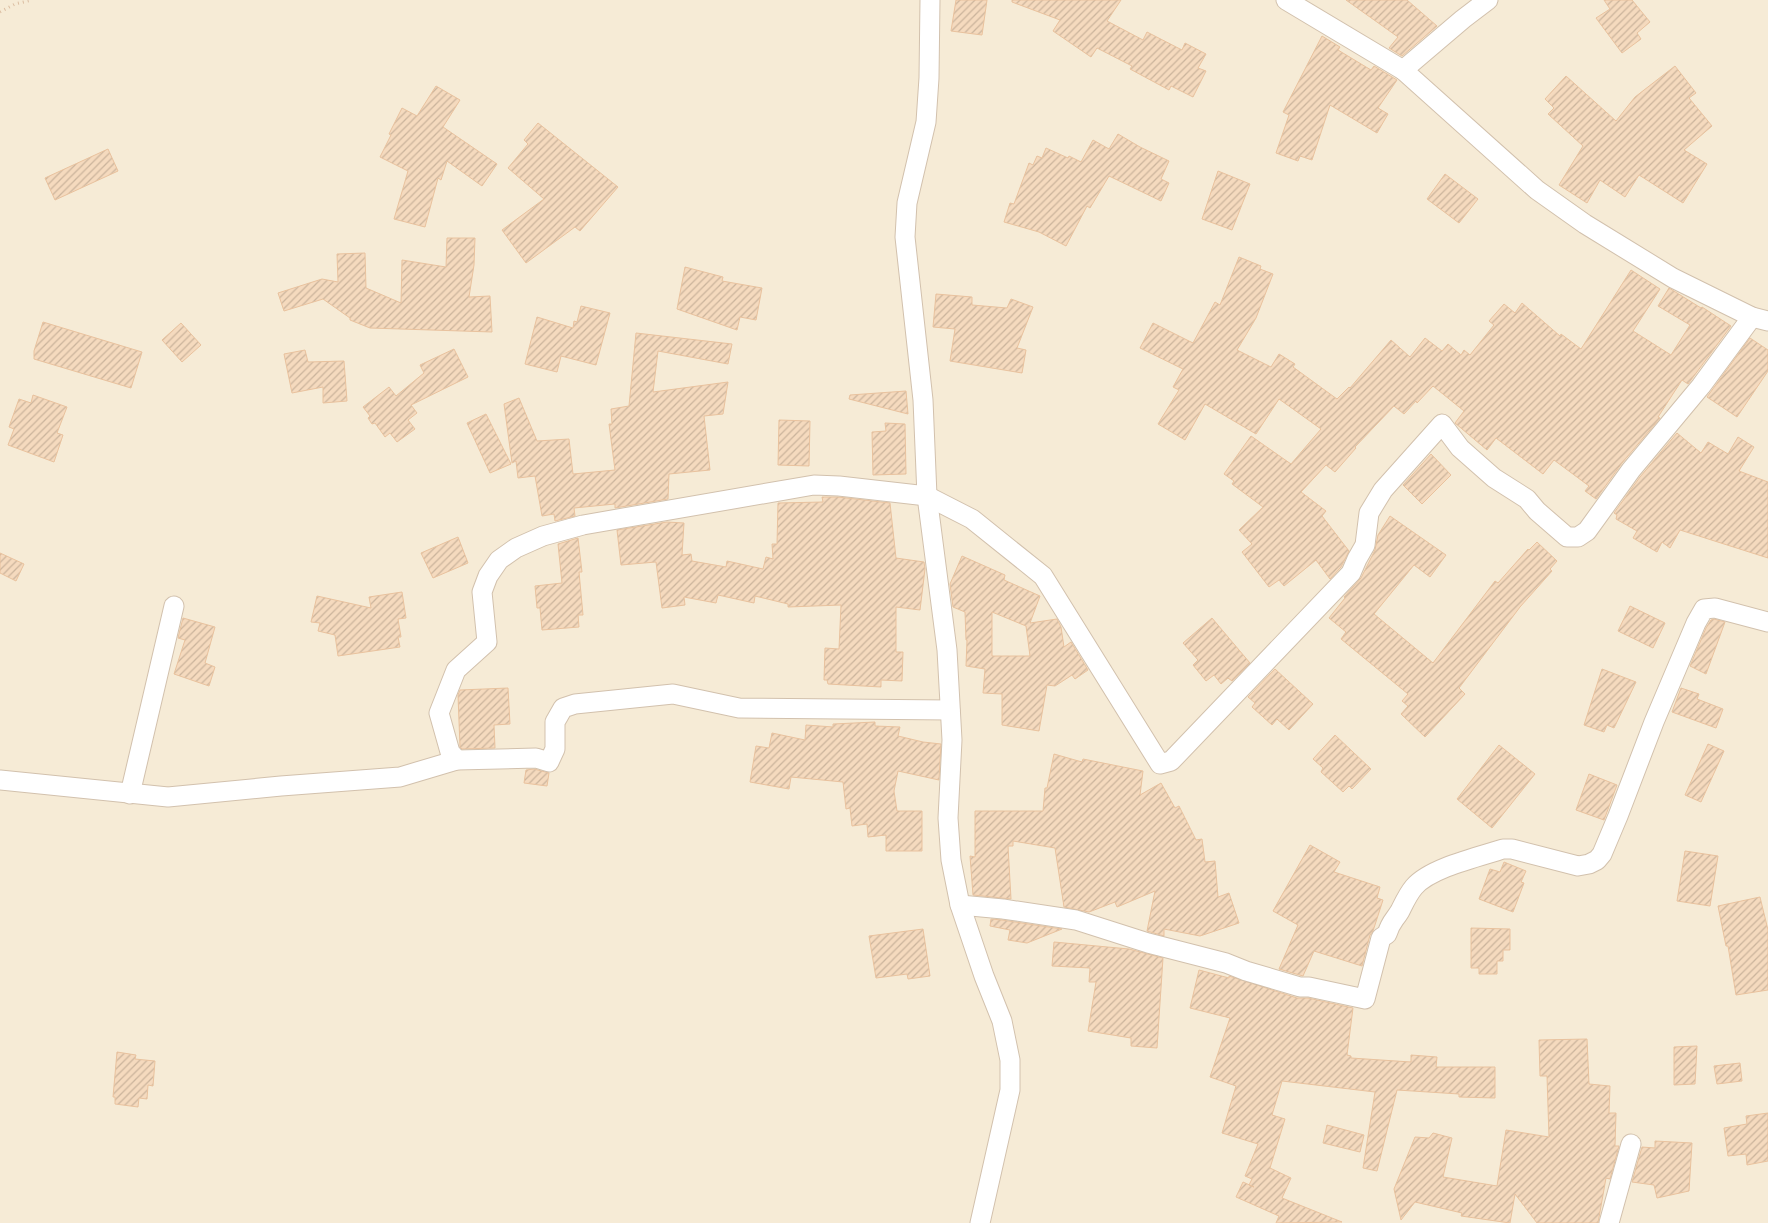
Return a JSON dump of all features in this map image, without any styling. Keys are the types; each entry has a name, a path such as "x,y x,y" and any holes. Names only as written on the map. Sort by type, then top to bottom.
{"street":[{"path":"930,0 929,78 926,122 907,203 905,237 923,400 927,496 947,650 952,740 948,818 951,860 960,905 984,976 1002,1020 1010,1060 1010,1090 980,1223"},
{"path":"1403,70 1462,19 1488,0"},
{"path":"457,760 450,752 439,713 456,670 487,642 482,592 488,576 498,560 516,548 543,536 583,525 814,485 840,486 927,496 972,519 1044,576 1160,764 1171,761 1351,574 1365,545 1370,513 1384,490 1442,424 1460,448 1494,478 1527,500 1567,537 1578,538 1587,531 1631,470 1760,319 1673,278 1585,224 1537,190 1403,70 1296,2"},
{"path":"130,794 174,606"},
{"path":"960,905 1003,909 1076,920 1148,943 1226,963 1300,987 1309,987 1365,999 1381,938 1387,934 1391,922 1414,886 1421,881 1445,867 1502,849 1512,849 1578,866 1590,864 1597,860 1602,854 1654,722 1696,623 1704,609 1715,608 1768,622"},
{"path":"0,780 168,797 400,777 457,760 536,758 548,762 555,749 555,722 563,708 575,704 673,694 739,708 950,710"},
{"path":"1609,1223 1631,1144"}],"path":[{"path":"0,12 15,4 32,0"}],"shaded area":[{"path":"0,0 1768,0 1768,1223 0,1223"}],"building":[{"path":"956,0 987,0 982,35 951,31"},
{"path":"1012,0 1121,0 1107,21 1143,40 1147,32 1182,50 1185,43 1206,54 1198,68 1206,71 1193,97 1171,86 1169,90 1130,69 1132,66 1097,48 1091,57 1053,31 1060,20 1012,2"},
{"path":"1346,0 1407,0 1437,26 1402,56 1389,48 1398,37"},
{"path":"1604,0 1632,0 1650,22 1637,33 1641,39 1622,53 1596,18 1610,9"},
{"path":"1322,36 1340,47 1338,50 1371,70 1374,66 1397,80 1378,108 1388,114 1377,133 1330,105 1312,160 1300,156 1298,161 1276,153 1289,115 1283,112"},
{"path":"1675,66 1696,93 1689,98 1712,126 1684,150 1707,164 1683,203 1639,175 1625,197 1600,180 1587,203 1559,185 1583,146 1548,114 1554,108 1545,99 1566,76 1616,121 1635,97"},
{"path":"436,86 460,100 443,127 497,164 482,186 447,161 441,180 438,178 425,227 394,219 408,171 380,157 402,108 417,116"},
{"path":"538,123 618,187 580,231 575,227 526,263 502,230 544,199 508,168 528,144 524,140"},
{"path":"1118,134 1169,161 1161,179 1169,183 1161,201 1109,176 1090,208 1087,206 1066,246 1039,232 1004,222 1010,203 1014,204 1029,163 1033,165 1037,156 1042,158 1046,148 1081,162 1093,140 1109,149"},
{"path":"108,149 118,171 55,200 45,178"},
{"path":"1218,171 1250,184 1232,230 1202,219"},
{"path":"1445,174 1478,199 1459,223 1427,199"},
{"path":"447,238 475,238 474,265 469,297 490,296 492,332 370,328 350,320 350,318 323,299 284,311 278,293 322,279 338,282 337,254 365,253 366,288 401,303 402,260 446,267"},
{"path":"1239,257 1261,266 1260,269 1273,274 1256,318 1237,350 1271,367 1279,354 1295,364 1293,367 1337,399 1350,388 1391,340 1410,357 1425,338 1442,351 1448,344 1461,355 1464,350 1470,355 1494,325 1489,321 1504,304 1515,313 1522,303 1560,336 1561,334 1581,349 1631,270 1660,289 1633,331 1671,355 1690,325 1658,306 1669,288 1731,326 1688,384 1682,380 1658,417 1660,418 1622,463 1596,499 1585,491 1589,486 1554,460 1543,474 1496,438 1487,450 1455,423 1464,411 1433,386 1404,414 1394,406 1355,447 1335,472 1326,465 1301,492 1326,511 1322,516 1349,551 1341,567 1330,579 1316,560 1284,586 1279,580 1269,587 1242,552 1252,544 1239,530 1263,507 1232,484 1234,481 1224,474 1251,436 1291,464 1321,429 1279,399 1256,434 1205,404 1185,440 1158,424 1179,390 1173,387 1183,369 1140,348 1153,323 1193,343 1215,302 1220,305"},
{"path":"685,267 723,277 722,281 762,288 756,320 740,317 737,330 677,309"},
{"path":"936,294 972,297 972,305 1007,308 1011,299 1033,307 1017,348 1026,350 1022,373 950,361 955,329 933,327"},
{"path":"581,306 610,313 596,365 561,356 557,372 525,364 537,317 573,328 574,321 577,322"},
{"path":"43,322 142,352 131,388 34,359 34,351"},
{"path":"181,323 201,345 182,362 162,340"},
{"path":"636,333 732,344 728,364 658,351 653,392 728,382 723,414 704,416 710,470 669,474 668,499 615,508 615,504 574,508 575,516 555,521 554,514 542,516 535,476 518,478 516,461 512,463 504,404 519,398 537,441 569,439 573,474 615,470 609,424 612,424 611,409 629,406"},
{"path":"1750,338 1768,350 1768,371 1737,417 1707,397"},
{"path":"454,349 468,377 411,405 417,413 408,420 415,429 397,442 390,433 385,437 375,423 372,424 368,418 370,416 363,407 389,387 396,396 424,373 420,365"},
{"path":"305,350 308,362 344,361 347,401 323,403 323,387 292,393 284,354"},
{"path":"906,391 908,414 849,399 850,395"},
{"path":"33,395 67,407 57,433 63,435 54,462 8,445 14,429 9,427 19,399 31,403"},
{"path":"486,414 511,464 490,473 467,423"},
{"path":"779,420 810,421 809,466 778,465"},
{"path":"885,423 905,424 906,474 873,475 872,432 886,431"},
{"path":"1677,433 1701,453 1708,442 1728,454 1738,437 1754,447 1739,471 1768,482 1768,558 1680,530 1670,548 1662,542 1657,552 1633,538 1637,531 1616,519 1617,515 1614,513 1640,477"},
{"path":"1431,454 1451,475 1422,504 1403,485"},
{"path":"822,497 890,503 896,558 924,562 925,569 920,610 896,607 896,652 903,652 902,681 881,680 881,687 828,684 827,680 824,680 825,648 839,649 841,605 788,607 788,604 755,596 754,603 718,595 716,603 684,597 685,605 662,608 656,562 621,565 617,530 667,522 684,523 682,555 691,554 692,561 726,567 727,561 763,569 766,557 773,559 772,544 777,544 778,503 823,502"},
{"path":"1390,516 1446,555 1430,577 1414,565 1374,614 1433,663 1495,581 1498,583 1528,549 1537,542 1557,561 1550,569 1552,571 1520,607 1459,688 1465,694 1425,737 1401,714 1408,706 1402,701 1408,694 1341,639 1346,632 1329,618 1361,578 1375,550 1378,535"},
{"path":"458,537 468,563 433,578 421,553"},
{"path":"578,538 582,572 579,572 583,615 578,615 579,627 542,630 535,586 562,583 558,544"},
{"path":"0,553 24,564 16,581 0,573"},
{"path":"962,556 1005,575 1004,580 1040,596 1030,623 1057,619 1061,627 1064,647 1071,642 1088,670 1075,679 1072,675 1055,686 1047,685 1039,731 1002,725 1002,694 983,693 985,669 966,666 965,612 953,607 950,584","holes":["992,612 1026,626 1030,656 992,656"]},
{"path":"402,592 406,618 398,619 401,637 398,637 400,647 338,656 335,635 318,631 320,623 311,622 317,596 371,608 369,597"},
{"path":"1630,606 1665,623 1653,648 1618,631"},
{"path":"183,618 215,627 205,663 215,667 209,686 174,674 185,640 178,638"},
{"path":"1212,618 1250,663 1232,681 1228,678 1221,684 1214,675 1206,681 1193,665 1198,660 1183,643"},
{"path":"1711,620 1725,622 1706,674 1690,666 1706,628"},
{"path":"1275,669 1313,704 1289,730 1277,719 1272,725 1252,707 1255,703 1248,697"},
{"path":"1602,669 1636,682 1614,728 1607,725 1604,732 1584,725"},
{"path":"508,688 510,724 494,725 495,748 462,749 460,747 458,695 460,690"},
{"path":"1681,688 1699,694 1697,699 1723,709 1716,728 1672,712"},
{"path":"875,722 875,726 900,727 898,736 941,744 939,780 898,771 894,791 897,811 922,811 922,851 886,851 886,835 868,837 867,824 852,826 850,808 846,809 843,782 791,777 789,789 750,782 756,746 769,748 772,733 805,740 806,725 833,727 833,724"},
{"path":"1335,735 1371,769 1352,789 1349,786 1343,792 1321,772 1323,768 1313,759"},
{"path":"1708,744 1724,751 1701,802 1685,795"},
{"path":"1499,745 1535,774 1492,828 1457,799"},
{"path":"1054,754 1082,762 1083,759 1143,771 1140,795 1161,783 1175,808 1179,806 1196,840 1202,839 1205,862 1215,861 1218,897 1229,893 1239,923 1200,936 1164,929 1164,936 1147,931 1155,891 1117,907 1115,902 1089,912 1064,907 1055,848 1013,841 1013,846 1008,846 1011,899 973,895 970,856 975,857 975,811 1043,811 1045,788 1047,788"},
{"path":"534,769 549,773 547,786 524,783 526,770"},
{"path":"1589,774 1617,785 1604,820 1576,810"},
{"path":"1310,845 1340,862 1334,872 1380,887 1377,898 1383,900 1370,935 1362,966 1314,951 1303,976 1279,969 1298,925 1273,911"},
{"path":"1685,851 1718,856 1710,906 1677,901"},
{"path":"1504,862 1526,871 1521,882 1524,883 1513,912 1479,899 1490,869 1500,872"},
{"path":"1760,897 1768,930 1768,990 1736,995 1728,946 1726,946 1718,906"},
{"path":"991,919 1062,929 1027,943 1008,940 1010,930 990,926"},
{"path":"1471,928 1510,929 1510,950 1503,950 1503,961 1497,961 1497,974 1479,974 1479,968 1471,968"},
{"path":"923,929 930,976 908,979 907,974 876,978 869,936"},
{"path":"1054,942 1129,949 1163,958 1157,1048 1131,1046 1131,1038 1088,1031 1096,982 1089,982 1090,968 1052,966"},
{"path":"1199,970 1229,978 1229,976 1297,998 1308,998 1353,1008 1347,1055 1351,1056 1351,1058 1411,1062 1411,1055 1437,1057 1436,1067 1495,1067 1495,1098 1459,1097 1459,1094 1397,1090 1377,1171 1363,1168 1375,1092 1282,1081 1272,1115 1285,1119 1270,1168 1291,1178 1282,1198 1342,1222 1276,1223 1279,1216 1236,1197 1243,1182 1249,1185 1252,1179 1245,1176 1258,1144 1222,1133 1236,1086 1210,1077 1230,1018 1190,1008"},
{"path":"1587,1039 1589,1084 1610,1086 1609,1113 1616,1113 1615,1146 1619,1146 1610,1179 1606,1178 1598,1223 1537,1223 1515,1194 1510,1223 1461,1216 1462,1213 1415,1202 1401,1220 1394,1189 1415,1137 1429,1138 1433,1133 1452,1138 1443,1177 1497,1186 1506,1130 1549,1137 1547,1076 1540,1076 1539,1040"},
{"path":"1697,1046 1695,1084 1674,1085 1674,1047"},
{"path":"117,1052 136,1055 135,1059 155,1061 153,1086 148,1085 147,1099 139,1098 138,1107 115,1104 115,1097 113,1097"},
{"path":"1740,1063 1742,1081 1717,1084 1714,1066"},
{"path":"1768,1113 1768,1161 1747,1165 1746,1154 1728,1156 1724,1128 1747,1124 1746,1116"},
{"path":"1327,1125 1364,1135 1360,1152 1323,1143"},
{"path":"1655,1141 1692,1143 1689,1191 1657,1198 1654,1185 1632,1182 1642,1147 1655,1148"}]}
